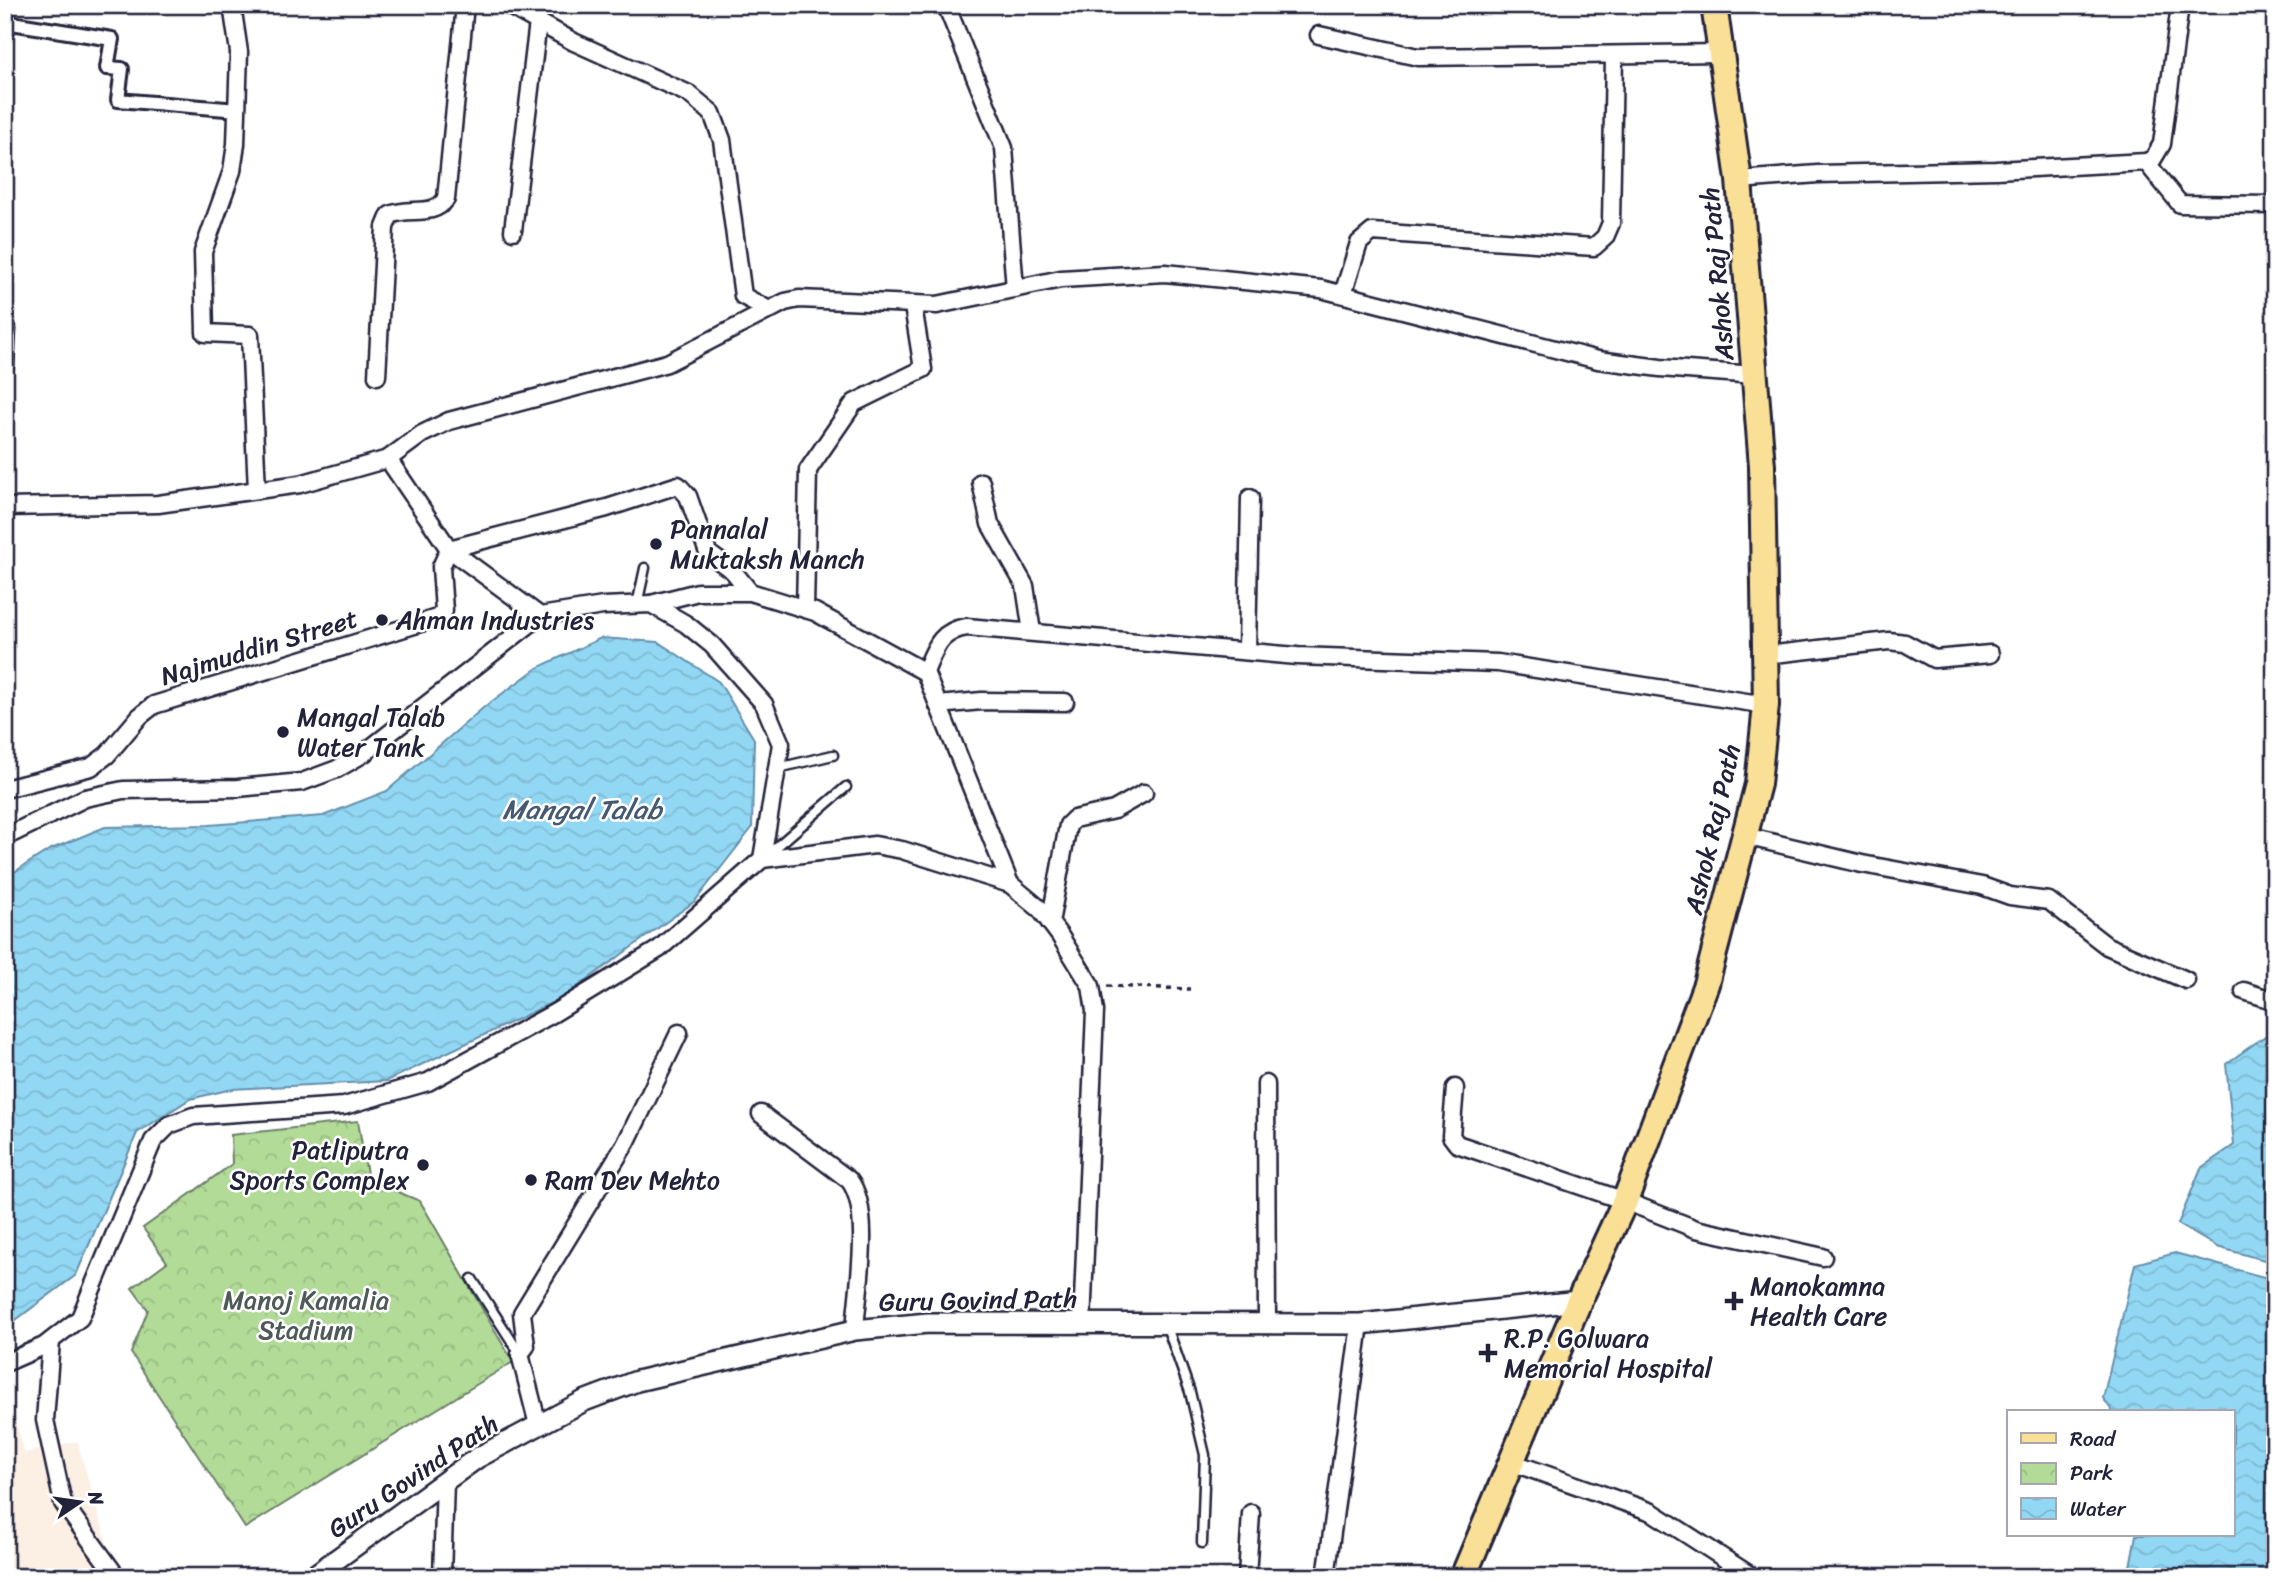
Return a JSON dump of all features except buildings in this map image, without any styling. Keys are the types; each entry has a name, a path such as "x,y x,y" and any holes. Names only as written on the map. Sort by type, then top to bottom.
{"main road":[{"name":"Ashok Raj Path","path":"1463,1577 1579,1301 1625,1201 1706,984 1758,785 1766,705 1762,466 1739,180 1714,5"}],"street":[{"path":"232,5 239,52 238,110 232,171 204,252 203,315 205,333 250,335 257,490"},
{"path":"377,376 385,227 390,215 399,211 430,211 440,208 446,199 465,5"},
{"path":"508,5 573,42 689,94 712,113 722,141 743,296 769,310"},
{"path":"946,5 1004,148 1014,289"},
{"path":"1739,180 1818,174 1996,170 2146,162 2153,159 2161,144 2180,5"},
{"path":"5,22 111,38 107,68 122,69 118,100 238,110"},
{"path":"513,231 538,22"},
{"path":"1319,35 1418,57 1722,53"},
{"path":"1343,293 1359,243 1372,232 1594,247 1611,223 1614,56"},
{"path":"2146,162 2180,204 2275,205"},
{"path":"5,507 158,504 300,484 388,459 422,434 449,421 667,363 769,310 799,299 912,306 967,300 1061,279 1166,273 1252,280 1343,293 1598,360 1660,368 1755,374"},
{"path":"804,609 808,470 853,403 923,369 912,306"},
{"path":"5,365 7,329"},
{"path":"388,459 449,549 540,616"},
{"path":"981,482 990,524 1025,586 1032,632"},
{"path":"449,549 607,508 678,485 688,496 708,553 733,571 750,592"},
{"path":"1247,651 1250,498"},
{"name":"Najmuddin Street","path":"5,789 92,767 154,705 436,618 444,611 441,567 449,549"},
{"path":"5,837 85,797 123,790 238,788 302,782 337,769 363,754 540,616 603,606 644,605 698,592 750,592 804,609 870,640 925,672 1010,884"},
{"path":"644,605 686,624 712,645 764,704 781,744 762,859"},
{"path":"925,672 941,636 951,629 967,627 1247,651 1498,663 1766,705"},
{"path":"1766,655 1889,641 1905,643 1934,659 1990,654"},
{"path":"938,705 982,701 1065,702"},
{"path":"1050,923 1068,824 1074,819 1114,810 1144,793"},
{"path":"1745,836 1862,863 1982,886 2010,896 2049,901 2107,946 2186,980"},
{"path":"5,1363 51,1341 80,1318 153,1141 170,1125 193,1116 344,1106 428,1082 554,1013 659,949 762,859 875,845 902,850 1010,884 1040,909 1091,986 1095,1011 1082,1324"},
{"path":"2244,991 2275,1001"},
{"path":"538,1425 520,1354 526,1346 522,1313 627,1141 679,1033"},
{"path":"1266,1084 1267,1325"},
{"path":"1455,1088 1451,1136 1457,1144 1725,1238 1823,1258"},
{"path":"761,1114 849,1180 858,1196 862,1216 855,1329"},
{"name":"Guru Govind Path","path":"312,1577 477,1458 584,1401 637,1381 855,1329 928,1323 1360,1324 1579,1301"},
{"path":"1326,1577 1360,1324"},
{"path":"51,1341 45,1420 63,1503 117,1577"},
{"path":"1511,1462 1652,1512 1753,1577"},
{"path":"442,1577 445,1481"},
{"path":"1247,1577 1251,1513"}],"lane":[{"path":"644,605 645,568"},
{"path":"777,768 833,755"},
{"path":"762,859 846,787"},
{"path":"472,1279 520,1354"},
{"path":"1166,1324 1190,1392 1205,1455 1202,1543"}],"path":[{"path":"1091,986 1190,989"}],"shaded area":[{"path":"5,1385 25,1453 77,1441 117,1577 5,1577"}],"green space":[{"name":"Manoj Kamalia Stadium","path":"358,1121 368,1180 420,1201 513,1362 245,1528 131,1353 148,1310 132,1288 167,1262 143,1228 232,1164 231,1135"}],"water":[{"name":"Mangal Talab","path":"601,638 658,642 719,682 754,739 752,828 695,901 562,998 387,1081 232,1089 190,1099 137,1133 76,1275 5,1328 5,878 49,850 105,827 209,825 323,816 387,791 483,708 537,668"},
{"path":"2275,1029 2275,1263 2217,1247 2178,1224 2201,1168 2234,1145 2226,1064"},
{"path":"2175,1253 2275,1280 2275,1577 2128,1577 2136,1536 2234,1536 2234,1410 2112,1410 2103,1398 2135,1264"}],"place":[{"name":"Pannalal Muktaksh Manch","path":"656,544"},
{"name":"Ahman Industries","path":"382,620"},
{"name":"Mangal Talab Water Tank","path":"283,732"},
{"name":"Patliputra Sports Complex","path":"423,1165"},
{"name":"Ram Dev Mehto","path":"531,1180"},
{"name":"Manokamna Health Care","path":"1734,1301"},
{"name":"R.P. Golwara Memorial Hospital","path":"1488,1353"}]}
